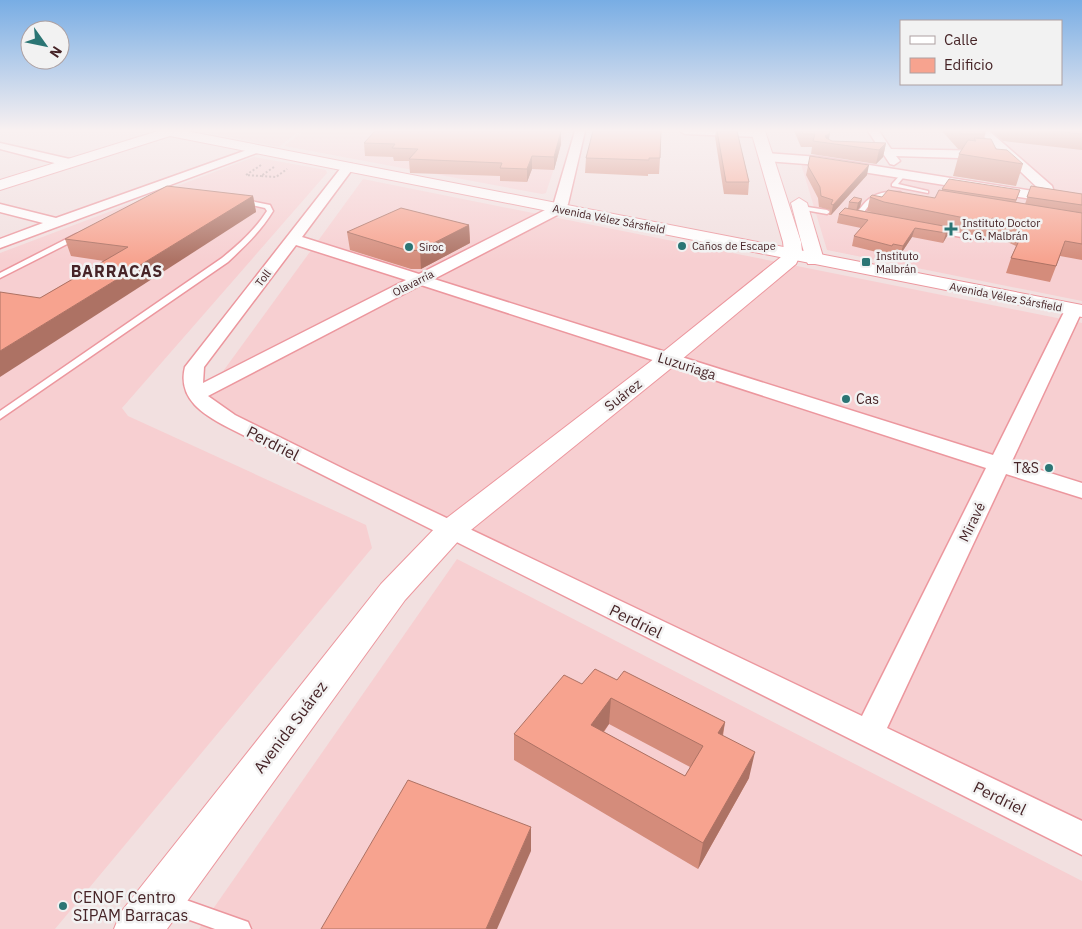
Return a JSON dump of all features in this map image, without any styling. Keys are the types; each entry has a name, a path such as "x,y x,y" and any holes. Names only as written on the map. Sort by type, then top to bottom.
{"main road":[{"path":"0,185 34,174"},
{"name":"Avenida Vélez Sársfield","path":"385,174 1078,310"},
{"path":"779,174 792,242 791,255"},
{"path":"794,190 813,247 815,260"},
{"name":"Suárez","path":"450,531 667,360 784,265 791,255"},
{"name":"Avenida Suárez","path":"138,929 393,592 450,531"}],"street":[{"path":"0,244 57,223 205,174"},
{"name":"Toll","path":"196,394 192,379 195,367 342,174"},
{"path":"558,209 562,204 569,174"},
{"path":"905,174 1082,202"},
{"path":"1031,174 1047,189 1044,197"},
{"path":"0,208 57,223"},
{"name":"Olavarría","path":"196,394 558,209"},
{"name":"Luzuriaga","path":"293,239 1082,492"},
{"name":"Miravé","path":"869,733 1078,310"},
{"name":"Perdriel","path":"196,394 208,408 236,424 450,531 869,733 1082,839"}],"lane":[{"path":"903,174 894,186 926,192"},
{"path":"866,217 860,214 860,211 877,195 891,194 930,199"},
{"path":"0,416 217,266 240,248 263,224 270,208 232,200"},
{"path":"801,208 827,212"},
{"path":"850,215 878,220"},
{"path":"926,228 973,237"},
{"path":"0,276 86,233"},
{"path":"160,900 241,929"}],"path":[{"path":"247,174 276,177 279,174"}],"shaded area":[{"path":"208,174 326,174 122,408 128,416 366,525 372,548 55,929 0,929 0,253"},
{"path":"436,174 552,174 546,193 542,194"},
{"name":"Instituto Doctor C. G. Malbrán","path":"804,174 879,174 1082,207 1082,301 827,250"},
{"path":"1038,174 1082,174 1082,196 1058,192"},
{"path":"363,179 1082,323 1082,825 197,407"},
{"path":"457,559 1082,881 1082,929 199,929"}],"building":[{"path":"725,174 747,174 749,182 726,182"},
{"path":"813,174 861,174 833,205 831,204 833,200 821,196 820,187"},
{"path":"949,179 1020,190 1016,200 942,189"},
{"path":"167,186 253,196 0,351 0,292 40,298 128,247 65,239"},
{"path":"1031,186 1082,194 1082,205 1027,197"},
{"path":"888,190 935,198 939,190 1082,213 1082,244 1065,241 1056,266 1011,258 1023,232 992,218 990,223 884,202 870,197 872,195 882,197"},
{"path":"854,197 862,199 858,203 849,202"},
{"path":"401,208 469,225 420,250 409,251 347,232"},
{"path":"845,208 949,227 946,233 915,228 903,246 893,244 892,246 854,236 868,220 839,214"},
{"path":"595,669 617,680 624,671 725,722 718,733 755,752 703,843 514,734 564,675 582,684","holes":["611,698 703,746 685,776 591,725"]},
{"path":"408,780 531,827 486,929 321,929"}],"place":[{"name":"Instituto Doctor C. G. Malbrán","path":"951,229"},
{"name":"Caños de Escape","path":"682,246"},
{"name":"Siroc","path":"409,247"},
{"name":"Instituto Malbrán","path":"866,262"},
{"name":"Cas","path":"846,399"},
{"name":"T&S","path":"1049,468"},
{"name":"CENOF Centro SIPAM Barracas","path":"63,906"}],"district":[{"name":"BARRACAS","path":"117,271"}]}
